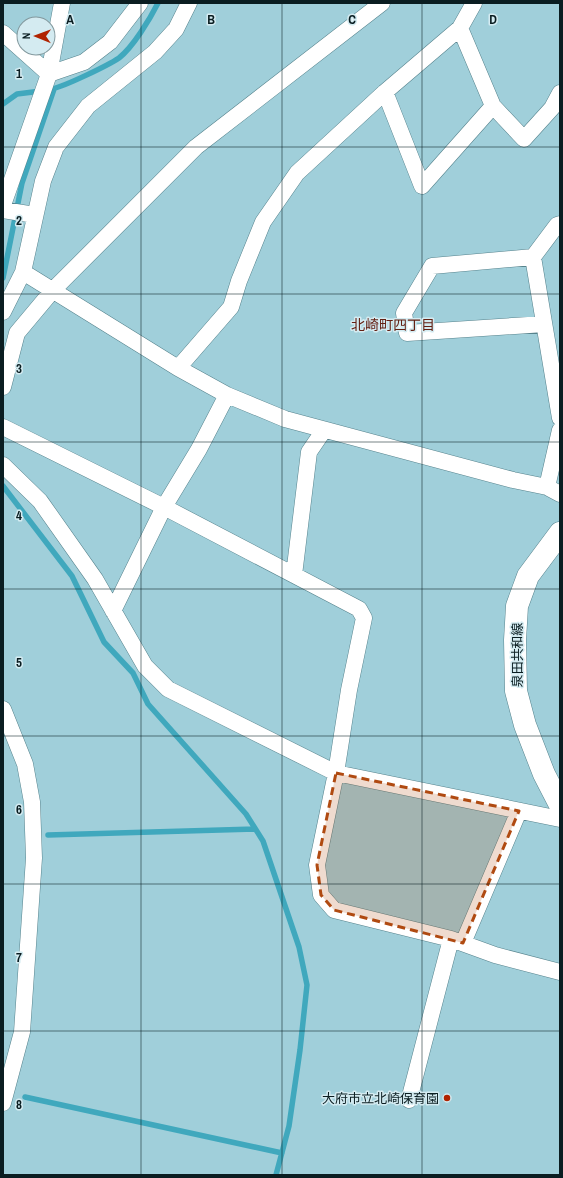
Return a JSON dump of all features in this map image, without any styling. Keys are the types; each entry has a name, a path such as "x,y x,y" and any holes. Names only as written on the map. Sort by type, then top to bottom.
{"main road":[{"name":"泉田共和線","path":"560,534 528,576 517,606 515,640 516,691 524,725 544,774 560,805"}],"street":[{"path":"3,205 49,74 62,3"},
{"path":"49,74 84,62 110,42 140,3"},
{"path":"4,308 23,272 43,181 56,147 88,106 155,52 176,29 189,3"},
{"path":"3,388 17,333 53,290 196,147 382,3"},
{"path":"178,368 231,307 239,281 263,222 297,173 385,92 460,28 474,3"},
{"path":"460,28 493,106 524,139 552,108 560,94"},
{"path":"3,33 49,74"},
{"path":"385,92 422,186 493,106"},
{"path":"3,210 35,215"},
{"path":"560,224 557,224 533,257 544,324 555,361 560,418"},
{"path":"533,257 432,266 404,313 406,326 408,333 544,324"},
{"path":"23,272 178,368 227,395 285,419 553,490 560,430"},
{"path":"113,611 164,507 199,449 227,395"},
{"path":"3,427 164,507 359,609 364,618 349,690 336,773 317,865 321,895 334,910 457,941 495,955 560,972"},
{"path":"294,575 309,452 324,430"},
{"path":"3,465 40,501 95,579 145,666 168,688 336,773 560,819"},
{"path":"3,709 25,764 32,802 34,858 22,1032 3,1103"},
{"path":"409,1100 457,941 520,811"}],"highlighted area":[{"path":"336,773 519,811 463,943 334,910 321,895 317,865"}],"waterway":[{"path":"52,89 86,75 119,58 146,25 158,3"},
{"path":"3,278 22,183 54,89"},
{"path":"3,104 17,94 41,91"},
{"path":"3,486 72,576 104,642 133,673 148,704 246,814 263,841 299,947 307,985 300,1050 289,1126 276,1175"},
{"path":"48,835 255,829"},
{"path":"25,1097 282,1153"}],"place":[{"name":"大府市立北崎保育園","path":"447,1098"}],"district":[{"name":"北崎町四丁目","path":"393,325"}]}
